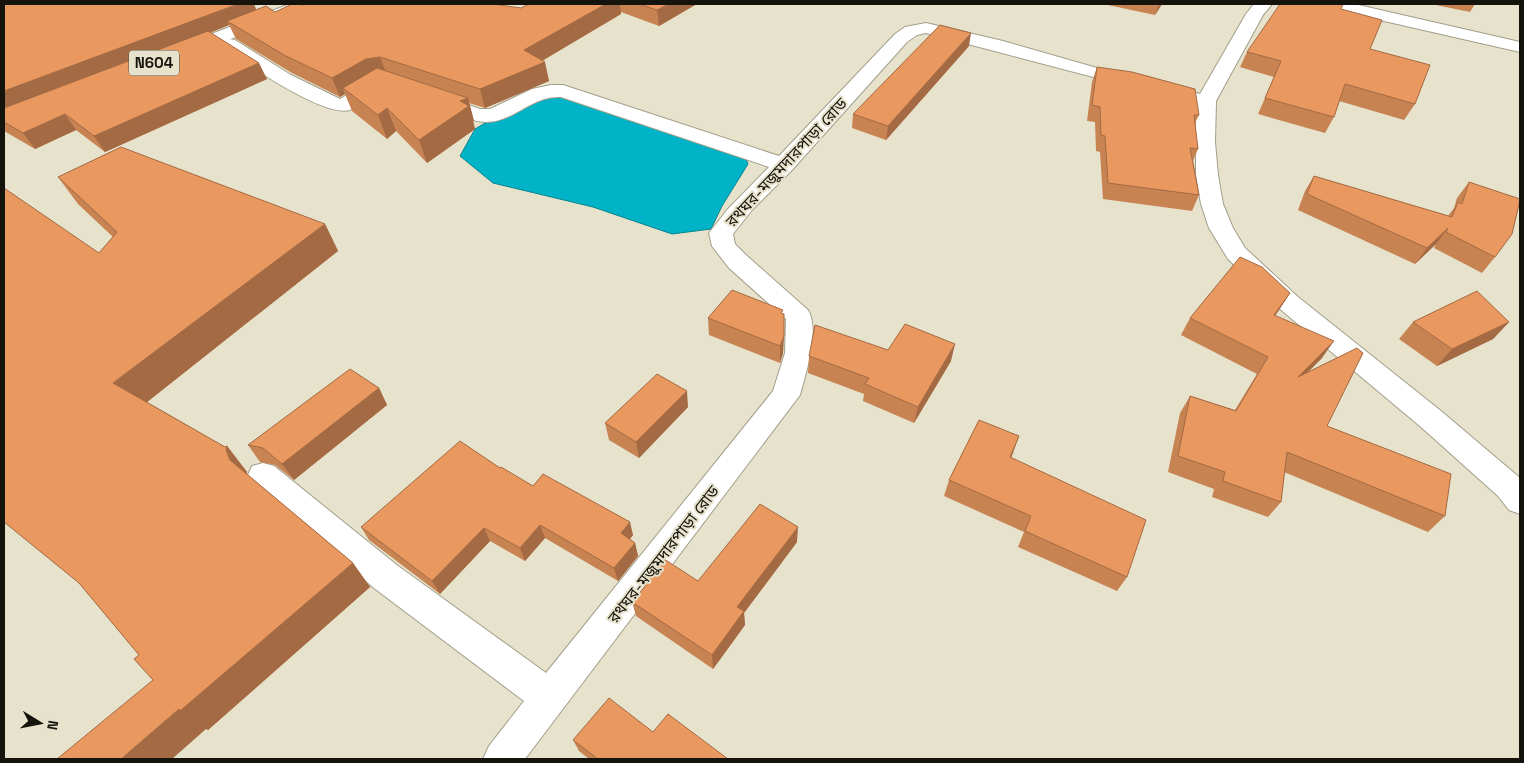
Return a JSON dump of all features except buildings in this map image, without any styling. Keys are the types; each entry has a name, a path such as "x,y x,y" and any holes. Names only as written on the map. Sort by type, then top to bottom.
{"main road":[{"name":"N604","path":"270,4 166,51 218,38 305,4"},
{"path":"1263,4 1255,14 1206,101 1205,142 1212,204 1221,228 1236,253 1289,303 1431,419 1509,487 1520,501"},
{"path":"1333,4 1520,48"},
{"name":"রথঘর-মজুমদারপাড়া রোড","path":"502,759 786,395 798,353 800,316 738,262 724,246 720,233 740,207 784,165 901,38 911,31 926,28 1206,101"},
{"path":"218,38 284,79 336,105 343,106 381,83 396,86"},
{"path":"422,95 484,116 494,115 542,90 563,91 784,165"},
{"path":"263,475 386,577 550,698"}],"water":[{"path":"544,95 572,97 744,154 748,164 722,206 711,229 672,234 593,207 493,183 460,156 475,129 516,105"}]}
